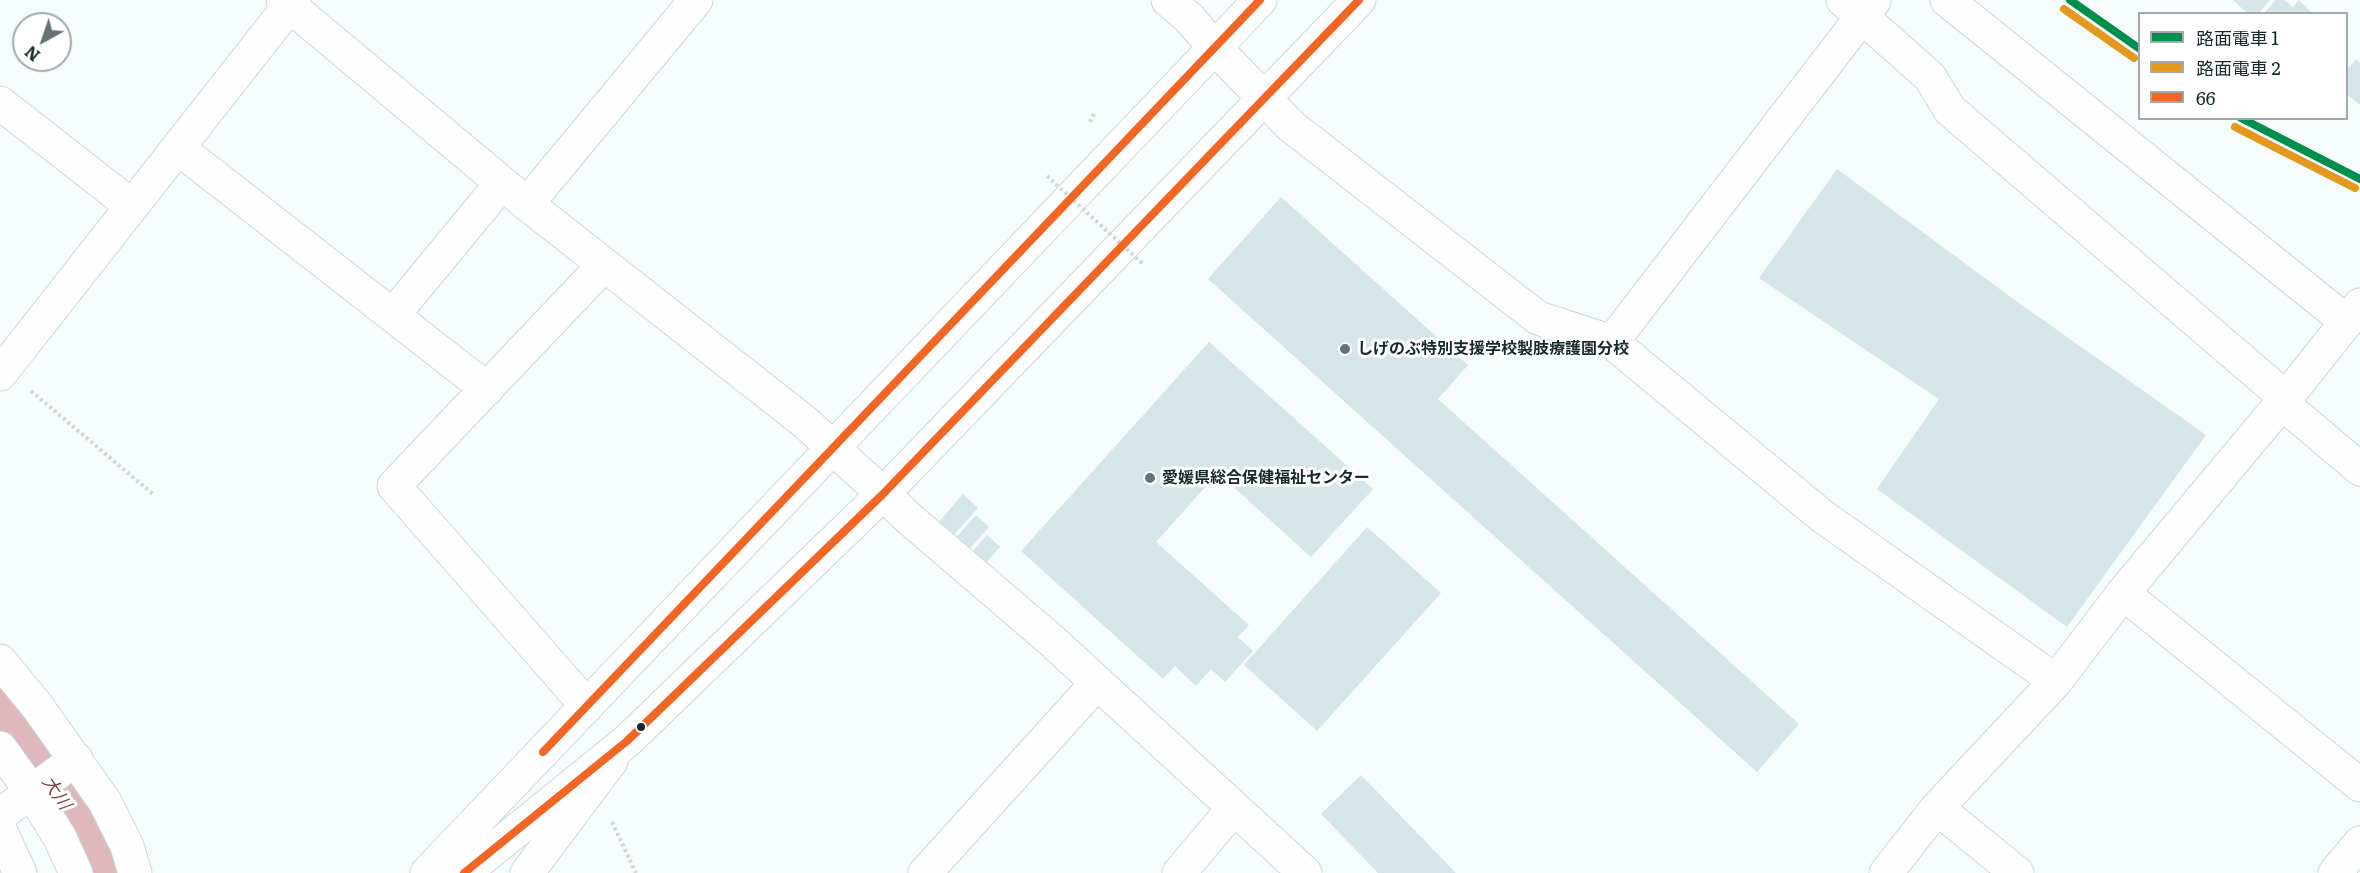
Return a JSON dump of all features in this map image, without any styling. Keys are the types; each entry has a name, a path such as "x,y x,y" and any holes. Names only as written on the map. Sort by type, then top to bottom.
{"main road":[{"path":"527,204 696,0"},
{"path":"1168,0 1190,18 1215,48 1291,126 1538,318 1612,342 1822,516 2056,681"},
{"path":"427,873 1260,0"},
{"path":"464,873 627,741 883,494 1359,0"},
{"path":"1886,873 1937,808 2056,681 2123,593 2284,401 2354,313 1947,0"},
{"path":"2,372 289,2 527,204 806,423 1305,873"},
{"path":"1612,342 1859,6 1930,77 1950,110 2360,469"},
{"path":"2,108 132,206"},
{"path":"178,148 487,388"},
{"path":"393,315 502,183"},
{"path":"587,706 394,486 604,265"},
{"path":"2123,593 2360,785"},
{"path":"0,661 37,706 70,763 105,802 127,846 135,873"},
{"path":"925,873 1097,684"},
{"path":"527,873 627,741"},
{"path":"0,748 34,789 76,873"},
{"path":"0,815 70,763"},
{"path":"1179,873 1234,808"},
{"path":"1937,808 2016,873"},
{"path":"0,830 20,873"},
{"path":"2335,873 2360,843"}],"path":[{"path":"1047,176 1144,265"},
{"path":"2,372 154,495"},
{"path":"612,822 636,873"}],"building":[{"path":"2233,0 2270,0 2260,12 2246,12"},
{"path":"2276,0 2284,0 2293,7 2299,0 2311,12 2265,12"},
{"path":"2356,59 2360,63 2360,105 2348,96 2348,69"},
{"path":"1837,169 2016,301 2206,435 2067,627 1877,489 1939,399 1759,278"},
{"path":"1281,197 1468,365 1438,399 1799,724 1757,772 1208,279"},
{"path":"1209,342 1373,489 1311,557 1218,473 1156,542 1249,625 1238,637 1253,651 1225,682 1211,669 1196,686 1175,666 1163,679 1021,551"},
{"path":"963,494 978,508 952,537 937,524"},
{"path":"976,515 989,527 968,551 955,539"},
{"path":"1367,527 1441,593 1317,731 1244,665"},
{"path":"987,535 1000,547 984,565 971,553"},
{"path":"1361,775 1456,873 1378,873 1321,814"}],"waterway":[{"name":"大川","path":"0,718 62,798 102,873"}],"tram line":[{"name":"1","path":"2070,0 2138,48"},
{"name":"2","path":"2064,9 2134,58"},
{"name":"1","path":"2245,120 2360,179"},
{"name":"2","path":"2235,127 2355,188"}],"transit line":[{"name":"66","path":"543,752 1260,0"},
{"name":"66","path":"464,873 627,741 883,494 1359,0"}],"place":[{"name":"しげのぶ特別支援学校製肢療護園分校","path":"1345,349"},
{"name":"愛媛県総合保健福祉センター","path":"1150,478"}]}
